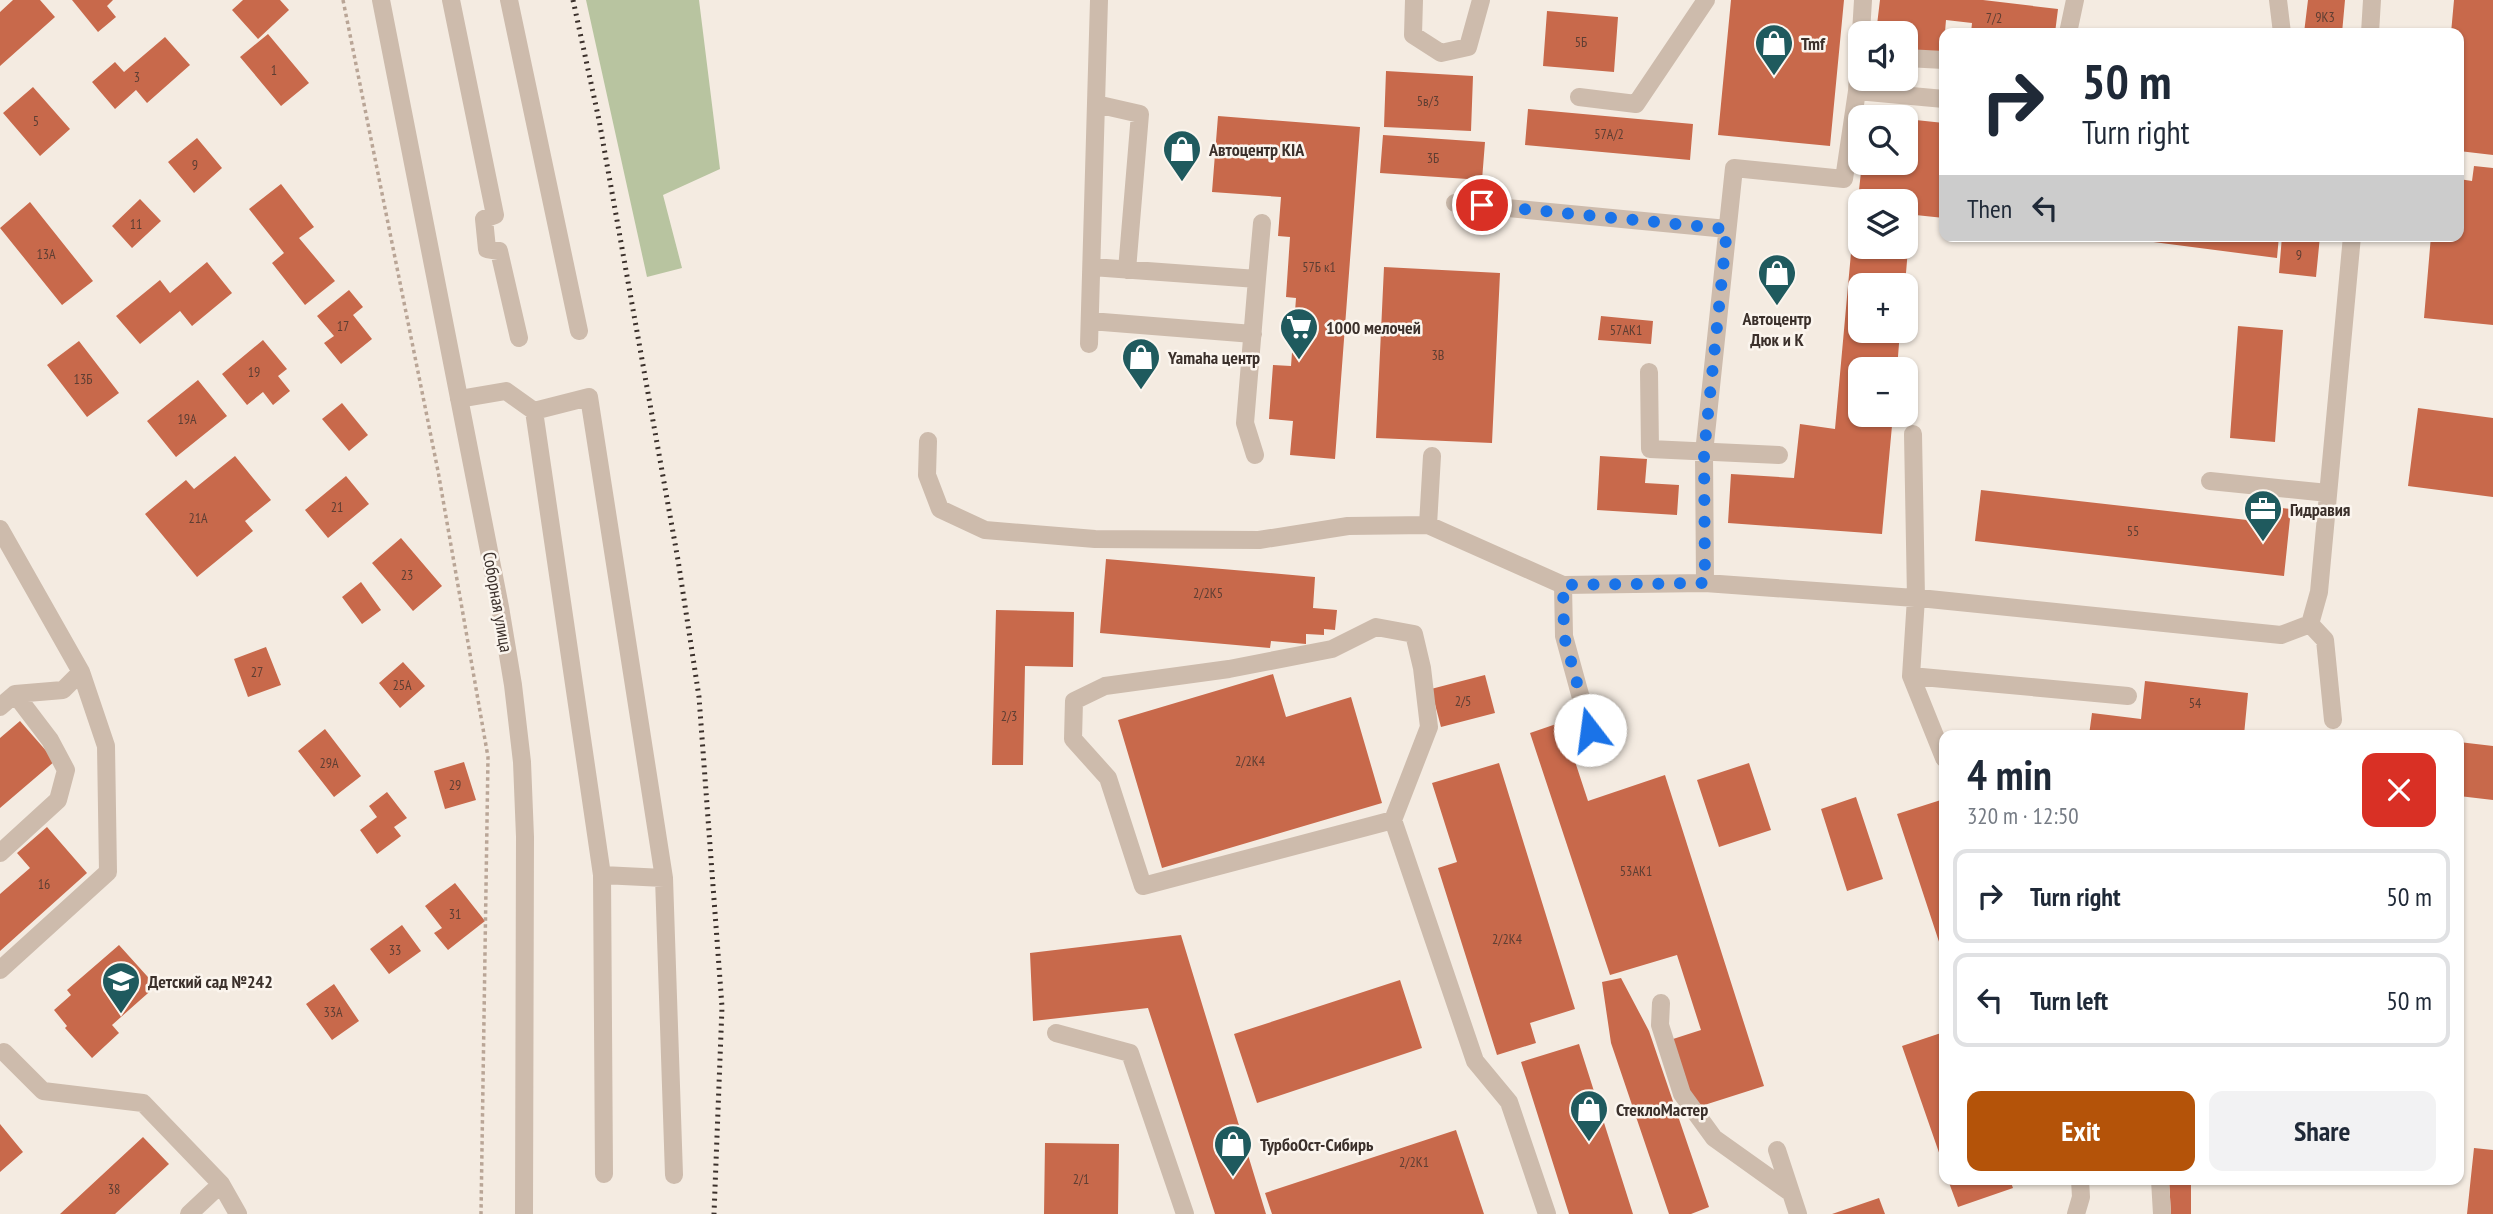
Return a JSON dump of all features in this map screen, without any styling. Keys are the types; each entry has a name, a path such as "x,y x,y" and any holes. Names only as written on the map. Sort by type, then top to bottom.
{"street":[{"name":"Соборная улица","path":"381,0 509,659 522,762 525,837 524,1214"},
{"path":"451,0 495,215 484,219 487,249 499,251 519,338"},
{"path":"509,0 579,331"},
{"path":"1089,344 1099,0"},
{"path":"1414,0 1413,35 1441,53 1468,47 1480,0"},
{"path":"1579,97 1636,104 1706,0"},
{"path":"1862,21 1863,0"},
{"path":"2069,28 2075,0"},
{"path":"2278,0 2281,28"},
{"path":"2370,28 2372,0"},
{"path":"1918,59 1939,60"},
{"path":"1705,583 1704,453 1734,168 1844,179 1857,91 1939,99"},
{"path":"1096,104 1140,114 1127,270"},
{"path":"1455,203 1727,229"},
{"path":"1255,455 1245,423 1262,223"},
{"path":"2310,624 2319,592 2351,242"},
{"path":"1092,267 1257,279"},
{"path":"1090,321 1253,334"},
{"path":"1649,372 1650,449 1779,454"},
{"path":"459,399 506,391 534,411 601,875 604,1174"},
{"path":"534,411 589,397 664,878 674,1175"},
{"path":"1913,435 1916,598 1911,676 1939,746"},
{"path":"928,441 927,475 940,509 985,530 1095,539 1259,540 1348,526 1427,525 1563,585 1705,583 1916,598 2281,635 2310,624"},
{"path":"1427,525 1432,456"},
{"path":"2210,481 2329,493"},
{"path":"0,529 80,672 106,746 108,872 0,970"},
{"path":"1563,585 1564,636 1596,753"},
{"path":"2310,624 2325,640 2333,720"},
{"path":"1393,820 1143,886 1108,778 1073,739 1074,701 1105,686 1229,669 1332,649 1376,627 1413,634 1422,668 1429,727 1393,820 1475,1061 1509,1102 1547,1214"},
{"path":"0,707 15,694 63,690 80,672"},
{"path":"1911,676 2128,696"},
{"path":"0,853 58,800 66,770 50,740 15,694"},
{"path":"601,875 664,878"},
{"path":"1661,1003 1660,1025 1682,1094 1714,1138 1791,1193"},
{"path":"1056,1033 1130,1053 1185,1214"},
{"path":"4,1052 43,1091 143,1103 221,1184 238,1214"},
{"path":"1777,1150 1798,1214"},
{"path":"189,1214 221,1184"},
{"path":"2076,1214 2081,1197 2080,1185"},
{"path":"2160,1185 2162,1214"}],"path":[{"path":"343,0 438,471 488,757 481,1214"}],"green space":[{"path":"586,0 699,0 720,169 663,195 682,268 647,277"}],"building":[{"path":"13,0 40,0 55,17 0,66 0,12"},
{"path":"72,0 113,0 107,6 116,17 98,32"},
{"path":"243,0 280,0 289,10 258,39 232,10"},
{"path":"1731,0 1844,0 1830,146 1718,135"},
{"path":"1880,0 1983,0 2058,9 2056,28 1972,28 1972,23 1946,20 1945,28 1939,28 1939,56 1918,53 1918,21 1877,21"},
{"path":"2308,0 2345,0 2342,28 2305,28"},
{"path":"2454,0 2493,0 2493,155 2464,152 2464,28 2451,28"},
{"path":"1547,11 1618,17 1614,72 1543,66"},
{"path":"268,34 309,83 281,106 240,57"},
{"path":"165,37 190,65 147,103 136,90 115,109 92,82 115,62 124,72"},
{"path":"1386,71 1473,76 1471,131 1384,127"},
{"path":"33,87 70,129 40,156 3,113"},
{"path":"1528,109 1693,124 1690,160 1525,145"},
{"path":"1218,116 1360,127 1335,459 1290,455 1293,421 1269,419 1273,365 1291,366 1296,298 1286,297 1290,237 1278,236 1281,197 1212,192"},
{"path":"1918,120 1939,122 1939,217 1918,215 1918,189 1859,189 1861,175 1918,175"},
{"path":"1383,135 1485,142 1482,180 1380,173"},
{"path":"197,138 222,168 194,193 168,162"},
{"path":"2474,166 2493,168 2493,325 2424,318 2430,242 2464,242 2464,180 2472,181"},
{"path":"281,184 314,227 299,238 335,281 305,305 272,263 284,253 249,209"},
{"path":"140,199 161,221 132,248 112,226"},
{"path":"30,202 93,281 62,305 0,228"},
{"path":"2153,242 2278,242 2277,258"},
{"path":"2282,242 2319,242 2316,277 2279,273"},
{"path":"1850,259 1907,259 1906,273 1849,273"},
{"path":"207,262 232,293 192,326 180,311 140,344 116,316 160,280 170,293"},
{"path":"1384,267 1500,273 1492,443 1376,438"},
{"path":"1848,286 1848,343 1899,343 1898,357 1848,357 1848,427 1892,427 1882,534 1728,523 1731,474 1794,478 1800,424 1835,429"},
{"path":"349,290 363,307 353,315 372,339 341,364 324,343 334,336 317,316"},
{"path":"1601,316 1653,321 1651,344 1598,340"},
{"path":"2238,326 2283,330 2275,442 2230,438"},
{"path":"263,340 287,369 278,376 290,391 273,405 263,392 247,405 222,374"},
{"path":"79,341 119,393 87,417 47,365"},
{"path":"198,380 227,416 176,457 147,421"},
{"path":"342,403 368,435 349,451 322,419"},
{"path":"2418,408 2493,418 2493,497 2408,486"},
{"path":"235,456 271,500 245,521 253,531 197,577 145,514 186,480 194,489"},
{"path":"1600,456 1647,459 1645,483 1679,485 1677,515 1597,510"},
{"path":"346,476 369,504 328,538 305,510"},
{"path":"1981,490 2256,521 2258,505 2291,509 2284,576 1975,541"},
{"path":"401,538 442,586 413,611 372,563"},
{"path":"1106,559 1315,577 1313,608 1337,610 1335,630 1324,629 1324,635 1306,634 1306,644 1271,641 1270,648 1100,633"},
{"path":"361,582 381,610 362,624 342,597"},
{"path":"996,610 1074,612 1073,667 1025,666 1023,765 992,765"},
{"path":"266,647 281,685 248,697 234,659"},
{"path":"403,662 425,686 400,708 379,683"},
{"path":"1273,674 1286,717 1351,697 1382,803 1162,868 1118,720"},
{"path":"1485,675 1495,713 1441,727 1431,689"},
{"path":"2145,681 2248,693 2244,730 2090,730 2092,713 2141,719"},
{"path":"20,721 55,761 0,808 0,738"},
{"path":"1562,722 1588,801 1665,775 1764,1086 1695,1108 1673,1039 1701,1030 1677,955 1610,975 1530,733"},
{"path":"325,729 361,776 334,797 298,751"},
{"path":"2464,743 2493,746 2493,800 2464,797"},
{"path":"464,762 476,800 445,809 434,771"},
{"path":"1499,763 1575,1009 1530,1023 1536,1043 1497,1055 1438,868 1457,862 1432,783"},
{"path":"1749,763 1771,830 1719,847 1697,780"},
{"path":"387,792 407,818 394,827 401,836 377,854 360,830 377,817 369,806"},
{"path":"1856,797 1883,879 1847,891 1821,809"},
{"path":"1939,801 1939,942 1897,814"},
{"path":"47,827 87,873 0,951 0,894 30,868 17,853"},
{"path":"455,883 485,921 448,950 434,933 442,928 425,906"},
{"path":"402,925 421,951 389,974 370,949"},
{"path":"1181,935 1266,1214 1215,1214 1148,1008 1033,1021 1030,953"},
{"path":"119,945 156,986 112,1025 119,1033 92,1058 65,1028 67,1026 54,1010 71,995 67,990"},
{"path":"1621,978 1649,1031 1709,1207 1691,1214 1669,1214 1611,1043 1602,982"},
{"path":"1400,980 1422,1048 1257,1103 1234,1034"},
{"path":"334,984 359,1021 332,1040 306,1004"},
{"path":"1939,1034 1939,1153 1902,1046"},
{"path":"1579,1044 1633,1214 1569,1214 1521,1062"},
{"path":"0,1124 23,1152 0,1172"},
{"path":"1456,1130 1484,1214 1272,1214 1265,1193"},
{"path":"143,1137 169,1164 115,1214 60,1214"},
{"path":"1045,1143 1119,1144 1118,1214 1044,1214"},
{"path":"2474,1148 2493,1150 2493,1214 2467,1214"},
{"path":"1950,1185 2012,1185 2013,1188 1958,1207"},
{"path":"2169,1185 2191,1185 2191,1214 2171,1214"},
{"path":"1879,1198 1885,1214 1832,1214"}],"railway":[{"path":"573,0 599,120 678,560 699,697 722,1007 714,1214"}],"place":[{"name":"Tmf","path":"1774,77"},
{"name":"Автоцентр KIA","path":"1182,183"},
{"name":"Автоцентр Дюк и К","path":"1777,307"},
{"name":"1000 мелочей","path":"1299,361"},
{"name":"Yamaha центр","path":"1141,391"},
{"name":"Гидравия","path":"2263,543"},
{"name":"Детский сад №242","path":"121,1015"},
{"name":"СтеклоМастер","path":"1589,1143"},
{"name":"ТурбоОст-Сибирь","path":"1233,1178"}],"route":[{"path":"1482,205 1727,229 1704,453 1705,583 1563,585 1564,636 1590,730"}]}
